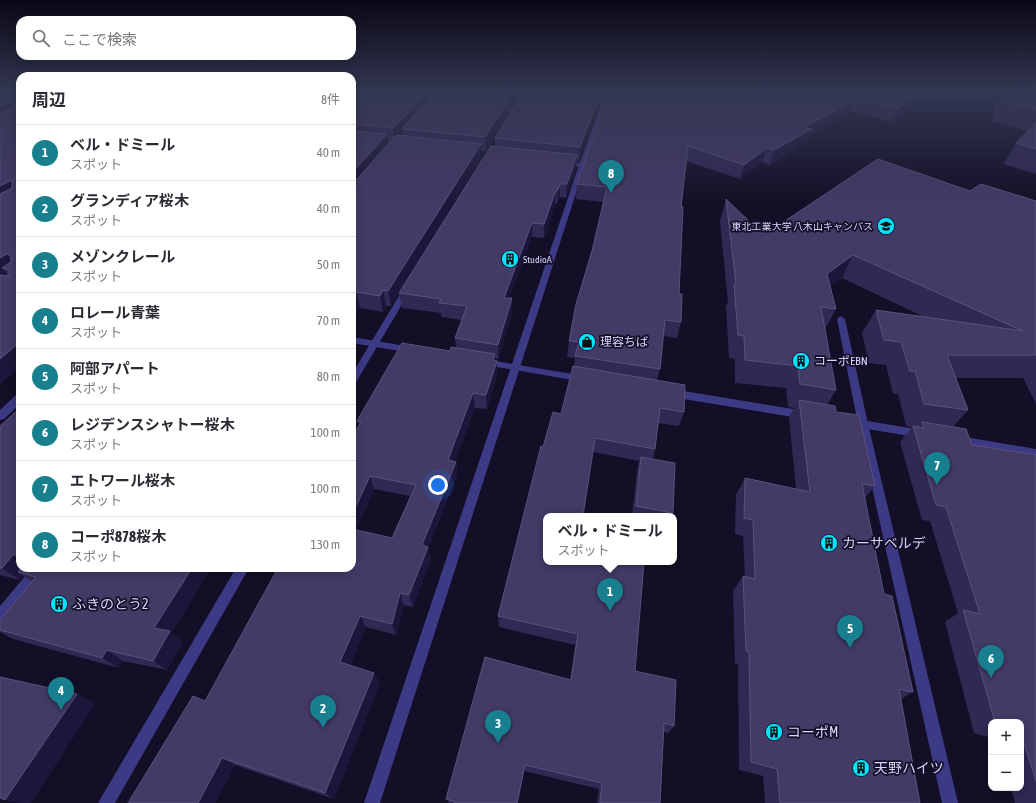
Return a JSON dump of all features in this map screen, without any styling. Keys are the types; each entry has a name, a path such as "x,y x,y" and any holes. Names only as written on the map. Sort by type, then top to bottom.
{"street":[{"path":"372,803 582,164 595,128"},
{"path":"558,162 582,164"},
{"path":"356,375 411,283"},
{"path":"841,319 863,424 950,803"},
{"path":"356,341 422,352"},
{"path":"477,361 593,380"},
{"path":"663,391 817,416"},
{"path":"0,416 16,402"},
{"path":"840,420 934,436"},
{"path":"949,438 1036,453"},
{"path":"0,616 37,572"},
{"path":"106,803 241,572"}],"building":[{"path":"0,128 16,128 16,345 0,359 0,275 9,276 10,270 2,268 11,262 11,255 7,254 0,258 0,194 12,188 12,180 0,186"},
{"path":"402,128 490,128 485,137"},
{"path":"501,128 587,128 580,147 495,138"},
{"path":"596,128 812,129 774,150 767,148 744,165 688,146 681,207 683,207 679,294 682,294 681,322 665,320 660,369 575,356 579,342 569,341 576,304 592,251 607,187 577,184"},
{"path":"1030,128 1036,128 1036,149 1016,143"},
{"path":"356,131 387,134 356,169"},
{"path":"396,135 481,144 388,291 383,290 380,296 356,292 356,180"},
{"path":"491,146 577,155 567,184 560,184 558,190 556,190 544,224 532,223 504,298 512,298 498,345 455,338 467,306 439,303 441,299 399,293"},
{"path":"878,159 970,191 981,184 1036,201 1036,355 947,355 968,410 924,404 915,371 910,371 901,342 884,340 876,310 1023,331 853,255 827,274 836,309 821,307 836,390 800,384 798,366 745,360 744,336 738,335 734,284 736,284 726,199 755,227 773,229"},
{"path":"402,343 450,351 451,347 495,354 493,360 497,361 486,395 473,393 448,460 456,462 422,545 428,547 409,595 400,593 392,624 360,616 340,662 374,673 325,793 222,758 198,803 128,803 193,696 205,701 276,572 356,572 356,530 392,538 416,485 370,476 356,506 356,431 361,422 357,421"},
{"path":"573,366 685,385 684,412 660,408 655,449 595,438 583,513 543,513 543,565 644,565 635,671 676,680 674,726 664,723 660,803 600,803 602,783 525,765 517,803 454,803 454,801 446,799 485,657 571,680 578,634 498,616 541,446 543,447 553,412 561,414"},
{"path":"799,400 835,406 836,412 859,415 875,486 862,484 884,594 892,596 913,692 899,689 920,803 780,803 777,769 751,762 749,652 746,651 743,576 755,579 753,520 744,518 745,478 810,492"},
{"path":"16,412 16,555 13,555 2,568 0,568 0,426"},
{"path":"922,422 966,429 972,445 1036,455 1036,781 1024,743 1024,719 994,719 963,610 980,614 946,507 936,505 913,426 924,428"},
{"path":"641,457 675,463 673,513 636,506"},
{"path":"18,572 189,572 154,628 170,631 153,661 107,650 102,658 0,630 0,620 36,577"},
{"path":"0,677 77,694 5,800 0,798"}],"place":[{"name":"コーポ878桜木","path":"611,193"},
{"name":"東北工業大学 八木山キャンパス","path":"886,226"},
{"name":"StudioA","path":"510,259"},
{"name":"理容ちば","path":"587,342"},
{"name":"コーポEBN","path":"801,361"},
{"name":"エトワール桜木","path":"937,485"},
{"name":"カーサベルデ","path":"829,543"},
{"name":"ふきのとう2","path":"59,604"},
{"name":"ベル・ドミール","path":"610,611"},
{"name":"阿部アパート","path":"850,648"},
{"name":"レジデンスシャトー桜木","path":"991,678"},
{"name":"ロレール青葉","path":"61,710"},
{"name":"グランディア桜木","path":"323,728"},
{"name":"コーポM","path":"774,732"},
{"name":"メゾンクレール","path":"498,743"},
{"name":"天野ハイツ","path":"861,768"}]}
